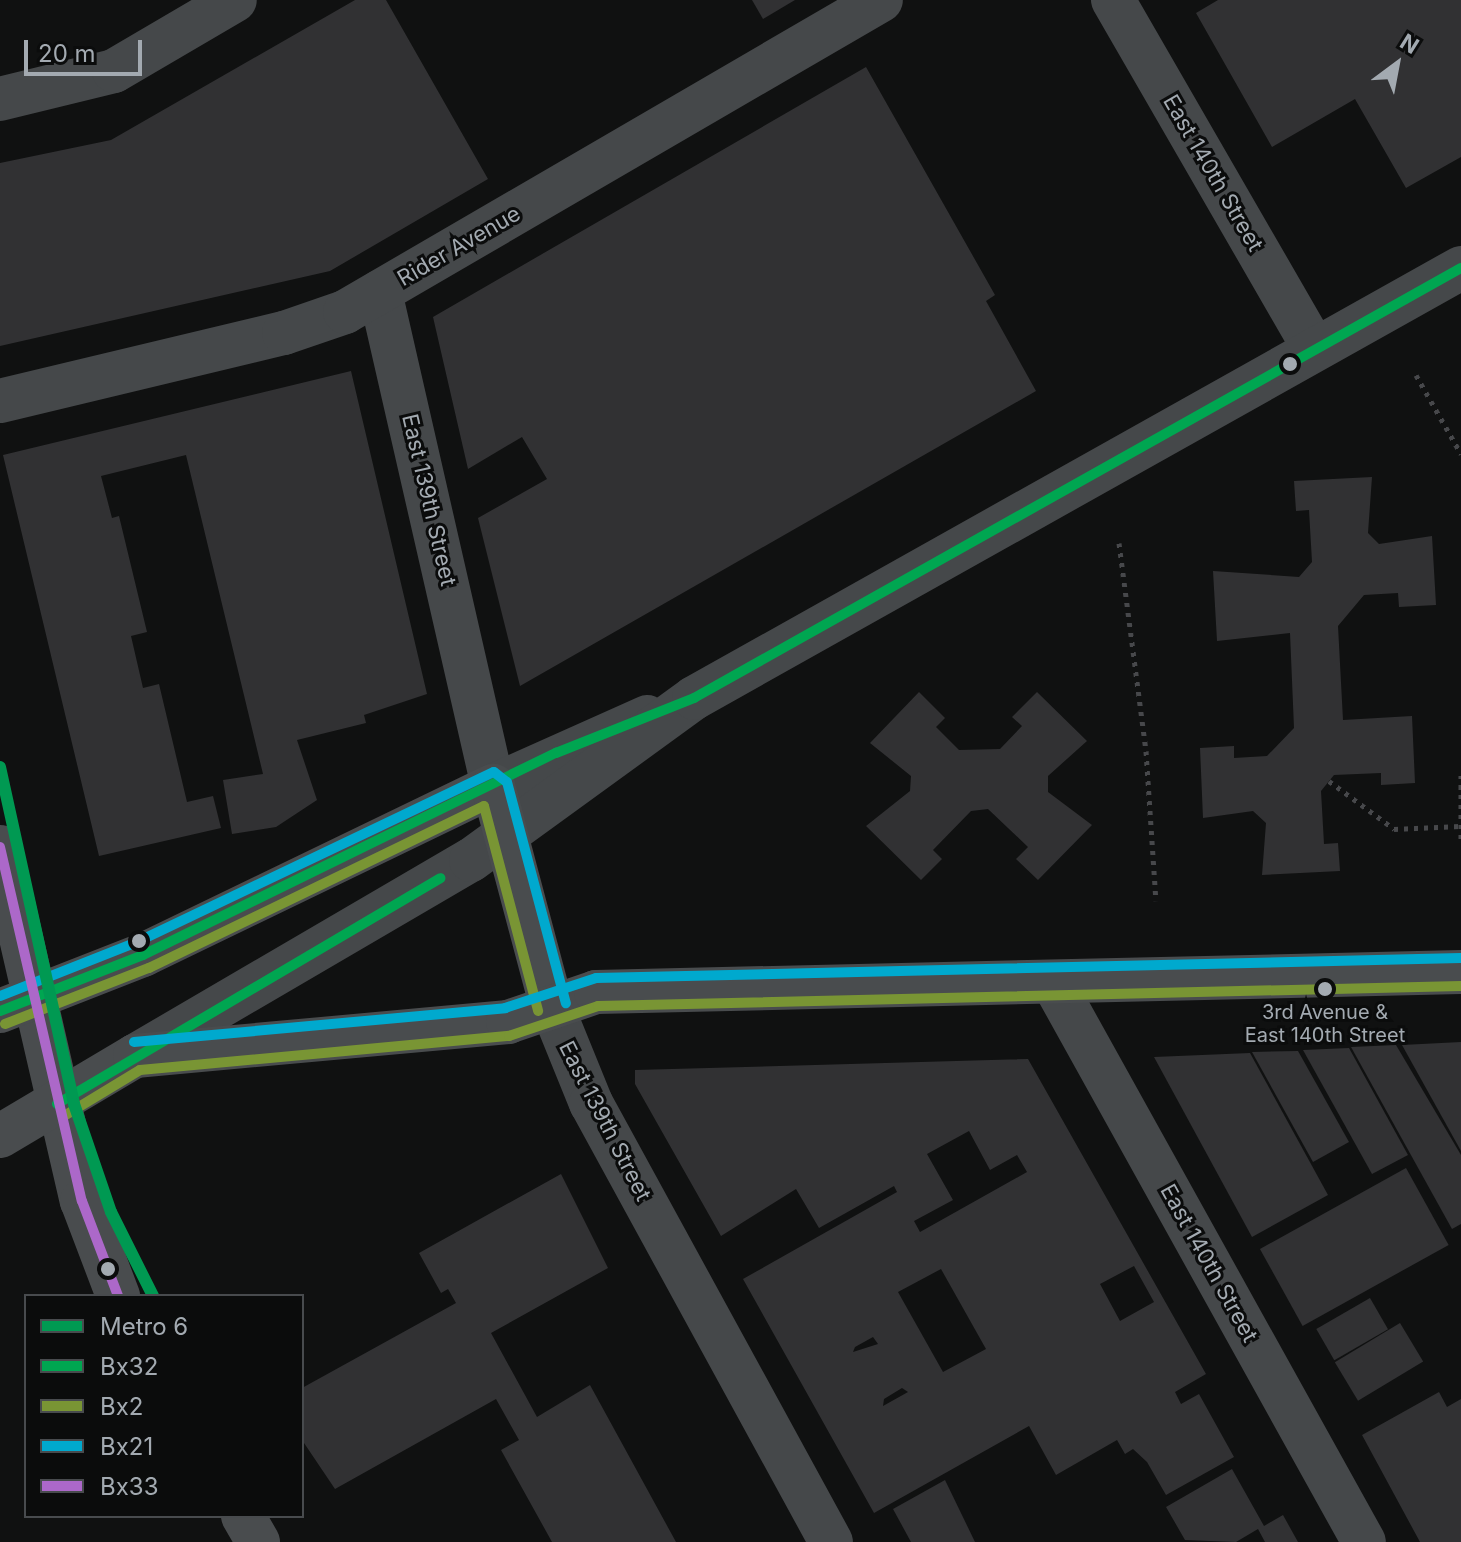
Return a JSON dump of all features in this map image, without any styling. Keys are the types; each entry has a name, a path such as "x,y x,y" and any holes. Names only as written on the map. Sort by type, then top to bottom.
{"main road":[{"name":"East 139th Street","path":"493,786 552,1007"},
{"path":"18,1004 143,955 493,786"},
{"path":"0,847 18,1004 57,1104 117,1294"},
{"path":"0,1136 135,1056 508,1022 596,992 1054,984 1461,972"},
{"path":"244,1518 258,1542"}],"street":[{"path":"0,99 114,71 235,0"},
{"name":"Rider Avenue","path":"0,401 284,333 380,292 881,0"},
{"name":"East 140th Street","path":"1113,0 1313,346"},
{"path":"493,786 694,698 1313,346 1461,268"},
{"name":"East 139th Street","path":"380,292 493,786"},
{"path":"135,1056 506,837 694,698"},
{"name":"East 140th Street","path":"1054,984 1364,1542"},
{"name":"East 139th Street","path":"552,1007 591,1103 831,1542"}],"path":[{"path":"1416,375 1461,454"},
{"path":"1119,543 1146,751 1156,901"},
{"path":"1461,775 1461,839"},
{"path":"1329,781 1394,829 1460,826"}],"building":[{"path":"355,0 386,0 488,179 330,271 0,346 0,163 111,140"},
{"path":"752,0 795,0 763,19"},
{"path":"1218,0 1461,0 1461,157 1406,188 1355,99 1272,147 1196,13"},
{"path":"866,67 995,295 986,301 1036,391 520,686 478,518 547,479 522,437 468,469 433,317"},
{"path":"351,371 427,694 364,715 366,723 297,740 317,800 276,827 232,834 223,780 263,774 186,455 101,476 112,518 119,516 147,632 131,636 143,688 159,684 187,802 213,796 221,828 99,856 3,455"},
{"path":"1372,477 1368,533 1379,544 1432,536 1436,605 1399,607 1398,593 1364,595 1338,626 1343,720 1412,716 1415,783 1381,785 1381,773 1334,775 1321,791 1324,844 1338,843 1340,871 1262,875 1266,823 1253,811 1203,818 1200,748 1234,746 1234,758 1267,756 1294,728 1290,633 1217,641 1213,571 1299,577 1312,562 1309,510 1296,511 1294,481"},
{"path":"919,692 945,718 936,727 959,750 1000,749 1022,726 1012,717 1037,692 1087,741 1048,776 1048,792 1092,825 1038,880 1016,859 1028,847 988,809 971,811 933,850 942,859 921,880 866,826 910,791 911,776 870,743"},
{"path":"1461,1042 1461,1151 1402,1045"},
{"path":"1396,1045 1461,1155 1461,1224 1452,1229 1351,1047"},
{"path":"1349,1048 1408,1155 1372,1174 1303,1050"},
{"path":"1298,1051 1349,1142 1313,1162 1252,1052"},
{"path":"1250,1053 1328,1195 1252,1237 1154,1057"},
{"path":"1028,1059 1206,1374 1175,1392 1181,1404 1199,1394 1234,1457 1166,1495 1147,1462 1133,1449 1125,1454 1117,1440 1056,1475 1029,1426 874,1513 743,1279 897,1192 894,1186 819,1228 796,1189 721,1236 635,1084 635,1070","holes":["969,1131 990,1170 1017,1155 1027,1172 920,1232 914,1221 953,1200 927,1154","1134,1266 1154,1302 1120,1321 1100,1284","941,1269 986,1349 943,1372 898,1292","873,1337 878,1344 853,1352 855,1347","902,1388 908,1392 883,1406 884,1399"]},
{"path":"1406,1168 1449,1245 1303,1326 1260,1249"},
{"path":"561,1174 608,1268 491,1333 537,1417 590,1385 676,1542 552,1542 501,1450 519,1440 496,1399 335,1489 304,1443 304,1387 456,1303 448,1289 441,1293 419,1253"},
{"path":"1370,1298 1388,1329 1334,1360 1316,1329"},
{"path":"1400,1323 1423,1362 1358,1401 1335,1362"},
{"path":"1439,1392 1447,1407 1461,1399 1461,1542 1420,1542 1362,1435"},
{"path":"1232,1469 1264,1526 1283,1515 1298,1542 1265,1542 1258,1529 1236,1542 1185,1540 1166,1507"},
{"path":"945,1480 975,1542 911,1542 893,1509"}],"metro line":[{"name":"6","path":"0,767 74,1104 111,1212 152,1294"}],"transit line":[{"name":"Bx32","path":"0,1011 143,955 556,753 694,698 1461,268"},
{"name":"Bx21","path":"0,996 137,942 494,772 507,782 566,1003"},
{"name":"Bx2","path":"5,1024 149,968 484,806 538,1011"},
{"name":"Bx33","path":"0,847 82,1201 117,1294"},
{"name":"Bx32","path":"57,1104 440,878"},
{"name":"Bx21","path":"134,1042 505,1008 596,978 1461,958"},
{"name":"Bx2","path":"64,1116 140,1070 509,1036 598,1006 1461,986"}],"place":[{"name":"3rd Avenue & East 140th Street","path":"1325,989"}]}
